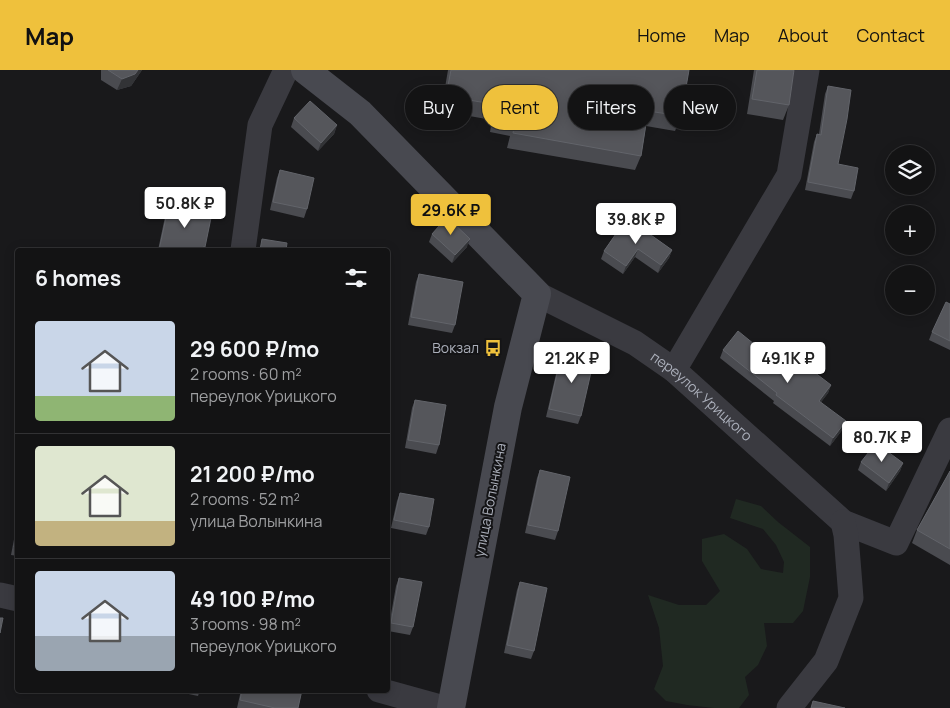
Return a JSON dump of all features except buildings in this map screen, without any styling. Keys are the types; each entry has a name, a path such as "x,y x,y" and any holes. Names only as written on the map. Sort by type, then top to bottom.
{"street":[{"path":"243,248 260,125 286,70"},
{"name":"переулок Урицкого","path":"305,70 360,113 537,294 635,343 674,370 843,522"},
{"path":"674,370 789,175 807,70"},
{"name":"улица Волынкина","path":"451,708 508,407 537,294"},
{"path":"843,522 896,543 950,430"},
{"path":"789,708 826,661 851,598 846,535 843,522"},
{"path":"0,595 15,598"},
{"path":"390,693 444,708"}],"shaded area":[{"path":"736,499 761,506 810,547 810,577 803,611 793,623 764,623 767,646 758,665 745,677 749,695 739,708 714,708 666,701 654,689 663,666 659,628 648,595 679,605 706,605 720,591 702,561 702,539 724,534 747,549 761,569 783,573 784,562 776,545 763,529 730,518"}],"place":[{"name":"Вокзал","path":"493,348"}]}
